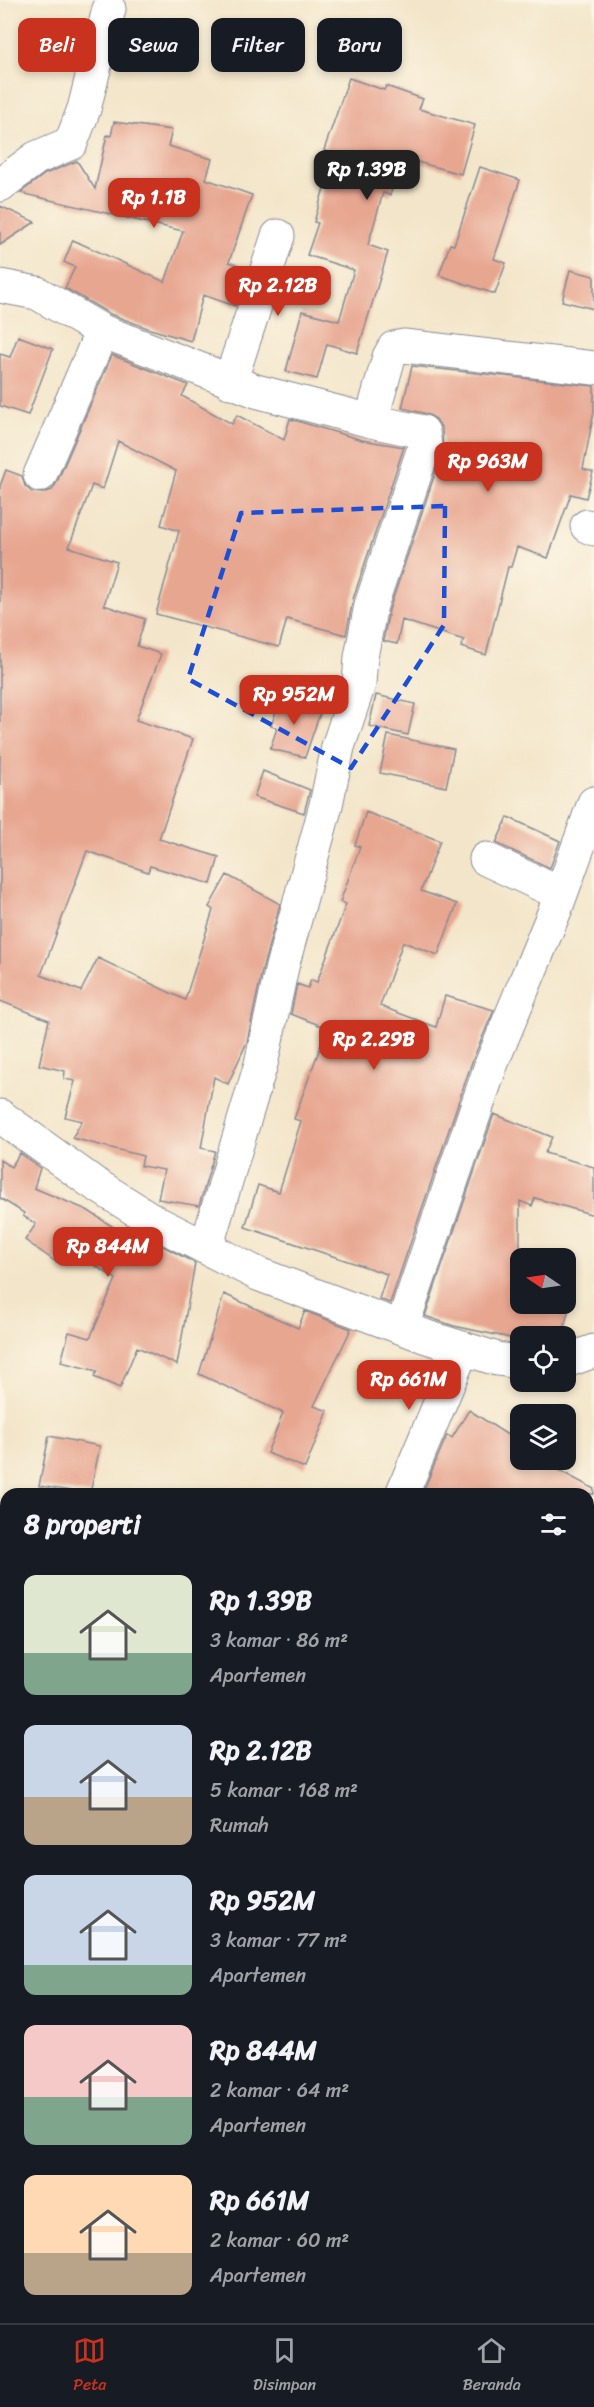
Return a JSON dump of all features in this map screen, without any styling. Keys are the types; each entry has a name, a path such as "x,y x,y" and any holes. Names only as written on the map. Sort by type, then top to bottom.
{"street":[{"path":"0,185 36,158 70,143 84,109 109,9"},
{"path":"230,382 278,236"},
{"path":"0,286 37,293 102,330 256,391 371,422 423,432 425,445 371,605 361,657 359,684 338,747 326,805 282,967 261,1064 206,1248"},
{"path":"40,475 102,330"},
{"path":"371,422 389,357 394,348 404,346 594,368"},
{"path":"402,1327 491,1065 561,894 594,803"},
{"path":"486,859 561,894"},
{"path":"0,1116 92,1182 157,1223 258,1274 463,1348 510,1361"},
{"path":"405,1488 463,1348"},
{"path":"576,1357 594,1351"}],"highlighted area":[{"path":"445,506 444,625 351,768 188,679 241,513"}],"building":[{"path":"349,78 384,90 386,86 423,99 419,109 475,125 461,174 403,158 390,195 383,193 368,245 388,252 357,353 327,344 317,379 286,371 302,311 339,321 354,270 307,255 318,223 314,222 334,154 324,150"},
{"path":"114,122 172,130 168,146 212,159 206,179 252,195 229,262 248,269 235,306 203,295 191,341 110,314 65,288 75,267 64,262 73,240 165,282 183,231 20,193 45,174 77,161 95,189 107,135 111,136"},
{"path":"480,167 520,180 494,259 506,263 495,294 439,275 450,244 454,245"},
{"path":"0,206 35,222 0,245"},
{"path":"570,270 594,276 594,309 562,301"},
{"path":"18,336 53,349 28,415 0,406 0,354 10,357"},
{"path":"112,355 188,385 182,396 232,424 237,415 284,440 290,419 362,440 404,447 353,599 346,635 287,619 279,647 156,614 179,531 161,525 176,471 118,441 103,489 92,485 69,547 117,562 104,605 145,619 137,646 161,654 136,720 193,739 159,839 219,857 211,884 150,866 148,872 87,851 41,975 81,991 98,958 185,1000 213,910 209,907 227,875 280,904 262,971 247,1042 228,1084 214,1077 201,1148 215,1151 199,1206 158,1199 164,1170 141,1166 143,1156 72,1138 82,1121 65,1117 75,1081 64,1079 65,1071 39,1065 49,1020 0,1001 0,486 6,470 22,476 25,486 32,492 43,493 52,490"},
{"path":"412,366 594,386 594,412 583,469 593,472 586,498 571,494 548,558 517,547 511,567 508,567 486,655 461,647 464,640 402,620 397,644 383,641 389,610 443,450 442,429 436,419 427,414 402,408"},
{"path":"282,694 322,707 305,757 270,749 277,728 271,726"},
{"path":"376,695 415,704 408,735 369,726"},
{"path":"388,735 454,749 446,787 380,773"},
{"path":"263,771 310,790 304,813 254,797"},
{"path":"366,812 440,841 421,891 457,904 438,955 403,942 380,1006 436,1027 445,996 494,1010 473,1059 390,1303 379,1299 387,1274 245,1227 258,1185 279,1192 301,1121 294,1119 327,1028 291,1014 297,984 308,988 311,980 317,982 346,904 340,902 360,847 355,845"},
{"path":"508,817 560,841 550,868 496,843"},
{"path":"494,1114 552,1137 545,1153 594,1167 594,1215 535,1198 532,1206 520,1201 520,1248 510,1248 510,1314 568,1314 564,1326 510,1326 510,1338 454,1326 425,1316"},
{"path":"20,1153 40,1168 34,1188 87,1210 127,1236 131,1229 195,1263 177,1365 137,1347 120,1388 94,1377 97,1371 61,1362 69,1332 90,1338 116,1279 66,1247 56,1262 25,1240 36,1224 23,1216 24,1213 0,1198 0,1160 11,1167"},
{"path":"224,1294 298,1328 305,1311 351,1329 314,1406 328,1411 305,1468 267,1453 283,1413 199,1374"},
{"path":"469,1410 510,1437 510,1470 559,1470 592,1488 425,1488 447,1435 452,1438"},
{"path":"49,1436 100,1446 91,1488 39,1486"}]}
